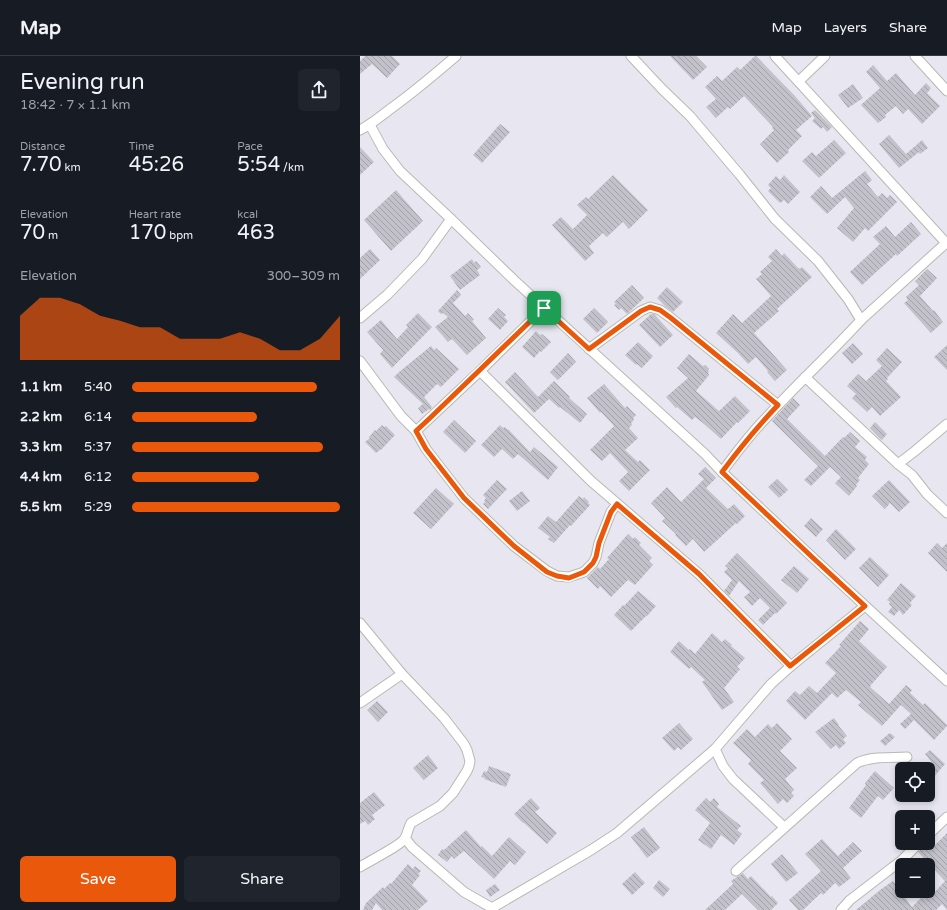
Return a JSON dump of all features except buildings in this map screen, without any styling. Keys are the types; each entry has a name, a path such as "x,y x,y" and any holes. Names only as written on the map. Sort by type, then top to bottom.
{"street":[{"path":"360,130 370,125 392,107 405,99 456,56"},
{"path":"631,56 690,116 775,219 818,261 848,299 861,320"},
{"path":"722,472 751,435 805,377 861,320 946,243 775,56"},
{"path":"799,81 825,56"},
{"path":"915,56 947,91"},
{"path":"370,125 383,149 400,170 515,281 705,454 811,556 947,681"},
{"path":"360,318 387,295 422,259 452,219"},
{"path":"589,349 641,311 650,307 660,310 671,318 778,405"},
{"path":"416,431 544,308"},
{"path":"360,361 401,416 416,431 426,449 464,498 514,546 547,572 557,576 569,578 584,572 593,563 596,557 599,543 611,512 617,504"},
{"path":"480,371 591,481 699,574 790,666"},
{"path":"805,377 898,464 912,475 927,494 947,513"},
{"path":"898,464 947,424"},
{"path":"405,838 412,847 464,892 493,909 617,833 715,748 771,684 790,666 865,606"},
{"path":"360,623 402,674 444,718 464,744 470,761 467,771 453,793 440,806 411,823 405,838 398,844 360,867"},
{"path":"360,703 402,674"},
{"path":"715,748 723,766 733,779 784,827"},
{"path":"736,871 856,763 871,758 907,757"},
{"path":"935,828 947,817"},
{"path":"842,910 850,900 902,860 912,850"}],"route":[{"path":"650,307 660,310 778,405 739,449 722,472 865,606 790,666 699,574 617,504 611,512 599,543 596,557 593,563 584,572 569,578 557,576 547,572 514,546 464,498 426,449 416,431 544,308 589,349 641,311 650,307"}]}
